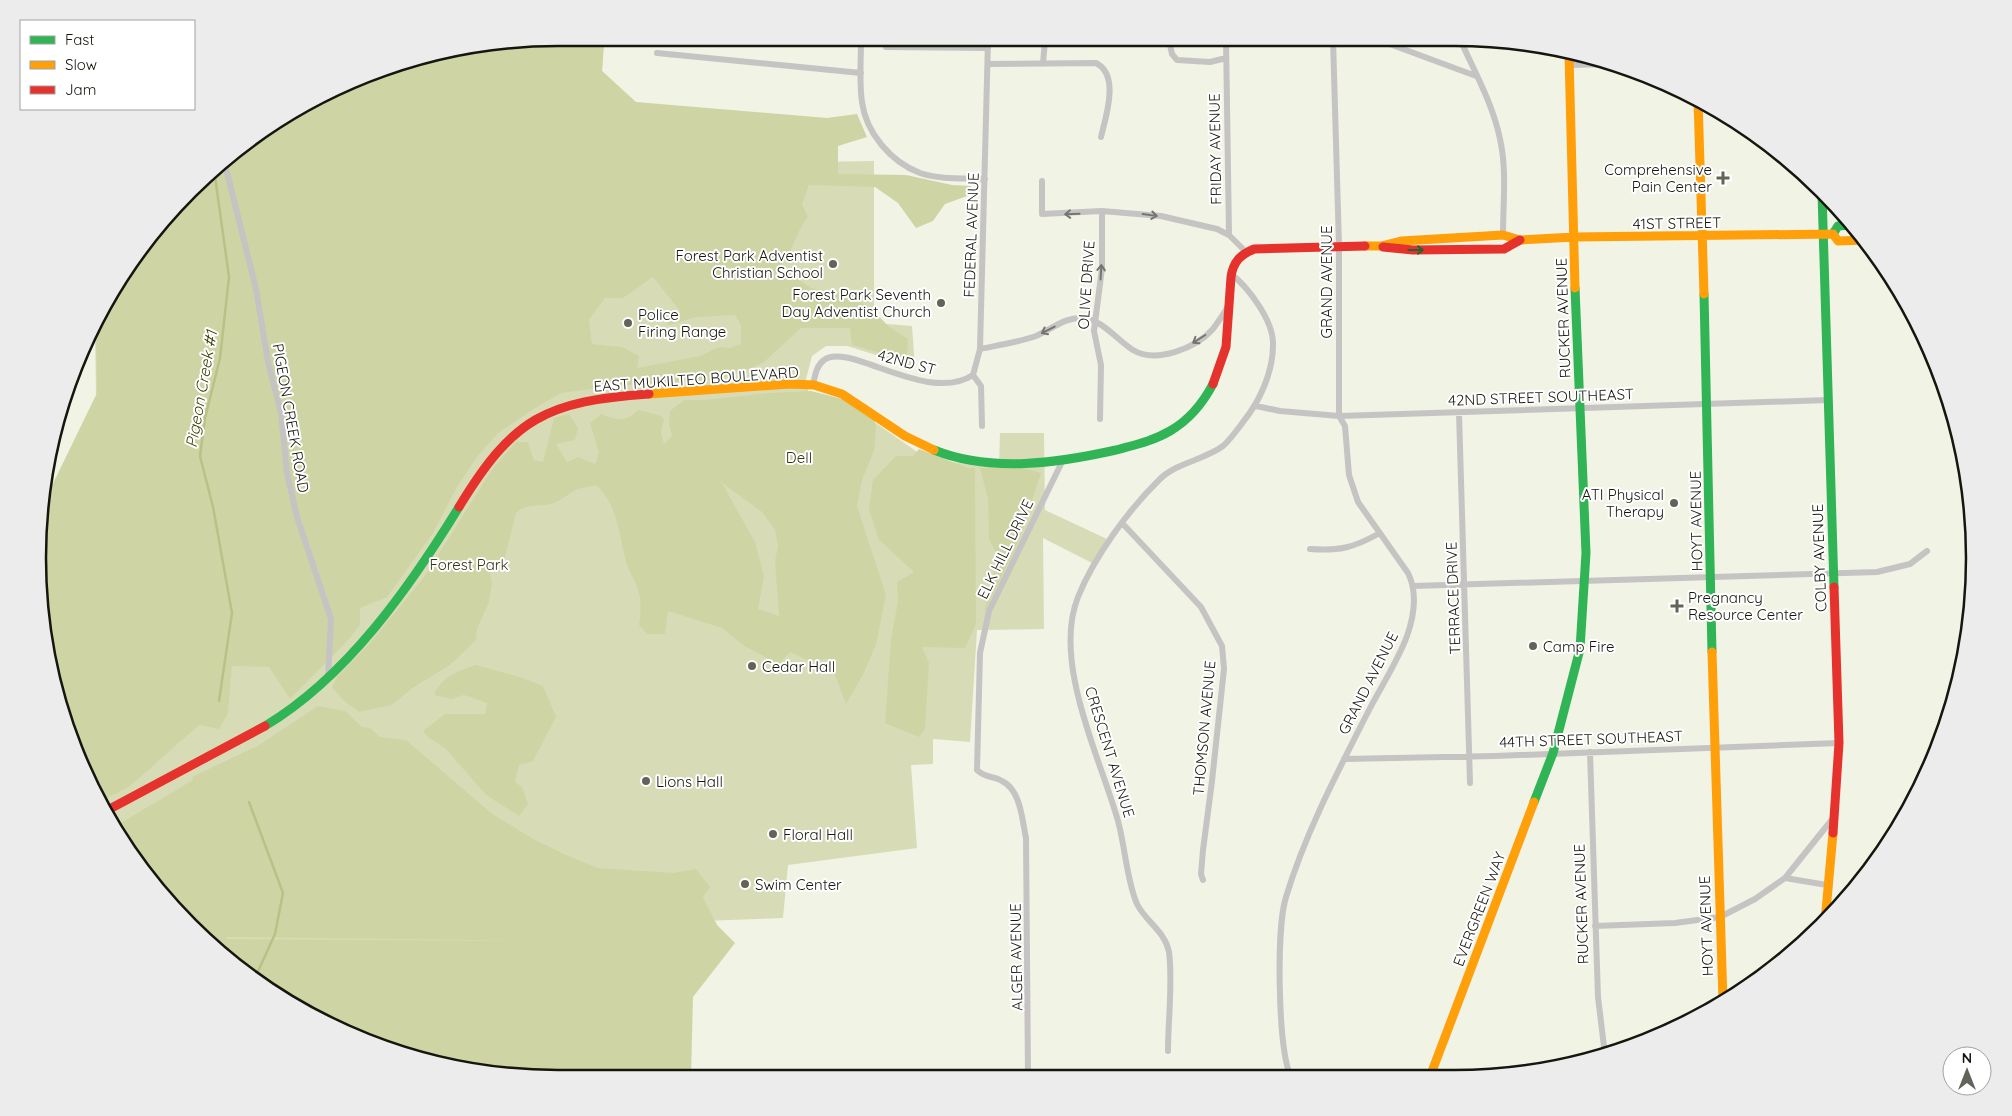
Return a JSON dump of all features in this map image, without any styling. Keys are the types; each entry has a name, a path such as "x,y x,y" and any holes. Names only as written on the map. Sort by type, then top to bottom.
{"main road":[{"name":"RUCKER AVENUE","path":"1553,753 1579,656 1586,580 1569,60"},
{"name":"HOYT AVENUE","path":"1698,109 1708,403 1710,577 1723,993"},
{"name":"COLBY AVENUE","path":"1824,205 1829,234 1828,400 1838,743 1835,816 1826,885 1825,910"},
{"name":"41ST STREET","path":"1829,234 1838,226 1843,226"},
{"name":"41ST STREET","path":"1381,246 1400,241 1503,235 1520,240 1574,237 1829,234 1838,241 1855,240"},
{"path":"1452,238 1452,249"},
{"name":"41ST STREET","path":"1246,252 1254,249 1339,246 1381,246 1399,250 1504,249 1520,240"},
{"path":"1231,274 1238,258 1246,252"},
{"name":"EAST MUKILTEO BOULEVARD","path":"112,808 284,715 328,679 386,613 425,561 484,465 516,431 541,416 583,401 609,397 813,385 854,399 916,442 948,456 1011,464 1063,460 1142,443 1174,429 1191,414 1219,376 1228,343 1231,274"},
{"name":"EVERGREEN WAY","path":"1433,1070 1553,753"}],"street":[{"path":"862,46 862,103 872,134 896,159 920,172 944,178 985,179"},
{"path":"886,47 920,46"},
{"name":"FEDERAL AVENUE","path":"973,375 980,349 988,46"},
{"path":"1043,64 1045,46"},
{"path":"1170,46 1172,54 1177,60 1210,62 1226,58"},
{"name":"FRIDAY AVENUE","path":"1226,46 1229,235"},
{"name":"GRAND AVENUE","path":"1289,1070 1285,1056 1282,1014 1281,942 1284,903 1308,838 1344,758 1407,636 1414,610 1414,586 1408,573 1378,534 1358,502 1350,475 1345,426 1339,416 1339,246 1334,46"},
{"path":"1395,46 1476,76"},
{"path":"1463,46 1500,139 1503,162 1503,235"},
{"path":"658,53 861,73"},
{"path":"988,64 1096,63 1103,67 1108,74 1109,93 1101,137"},
{"path":"1569,65 1588,65"},
{"name":"PIGEON CREEK ROAD","path":"226,169 256,289 268,362 281,413 287,473 297,517 331,619 328,679"},
{"path":"1042,181 1042,214 1102,212 1161,216 1218,229 1229,235 1246,252"},
{"name":"OLIVE DRIVE","path":"1100,419 1101,365 1094,331 1094,320 1099,299 1102,268 1102,212"},
{"name":"CRESCENT AVENUE","path":"1168,1051 1169,951 1161,933 1137,904 1119,822 1079,700 1069,640 1072,617 1079,596 1101,555 1123,524 1162,477 1202,459 1225,445 1256,406 1270,364 1273,344 1270,328 1244,284 1231,274"},
{"path":"980,349 1036,336 1069,319 1094,320 1135,351 1149,357 1164,356 1177,352 1204,337 1212,330 1230,302"},
{"name":"42ND ST","path":"813,385 818,366 825,359 833,356 929,383 961,383 973,375"},
{"path":"973,375 981,386 982,426"},
{"name":"42ND STREET SOUTHEAST","path":"1256,406 1280,411 1339,416 1828,400"},
{"name":"TERRACE DRIVE","path":"1459,413 1470,783"},
{"name":"ELK HILL DRIVE","path":"1026,838 1020,805 1011,788 1002,780 985,777 977,770 980,653 989,611 1063,460"},
{"name":"THOMSON AVENUE","path":"1123,524 1201,607 1222,646 1224,669 1203,850 1201,874 1203,880"},
{"path":"1310,548 1331,551 1356,547 1378,534"},
{"path":"1414,586 1877,572 1910,564 1927,551"},
{"name":"44TH STREET SOUTHEAST","path":"1344,758 1469,756 1838,743"},
{"name":"RUCKER AVENUE","path":"1590,752 1598,997 1605,1047"},
{"path":"1595,926 1675,923 1720,917 1755,899 1785,878 1835,816"},
{"name":"ALGER AVENUE","path":"1026,838 1028,1070"},
{"path":"1785,878 1826,885"}],"green space":[{"name":"Forest Park","path":"604,46 602,71 635,102 807,162 874,161 874,323 912,326 915,367 847,346 826,346 812,356 806,379 810,399 864,415 926,458 999,469 1000,433 1044,433 1045,510 1107,539 1092,563 1043,538 1044,629 977,630 970,742 933,739 933,764 911,765 917,848 788,865 783,918 703,921 646,940 223,945 196,920 152,870 132,842 103,792 98,639 48,599 46,558 51,492 96,397 95,340 132,274 152,246 196,196 246,152 274,132 302,115 362,85 426,64 458,56 525,47"},
{"path":"604,46 602,71 636,102 827,118 857,114 867,137 838,146 838,174 906,175 952,185 971,186 967,196 945,204 933,221 916,228 898,203 875,187 809,185 802,204 808,217 782,264 784,270 811,288 847,295 872,309 888,326 908,339 907,357 893,362 877,352 852,345 850,328 801,328 763,363 720,379 615,386 561,393 497,434 477,457 457,487 433,533 387,597 360,608 360,625 348,640 290,699 269,667 232,666 228,713 219,729 199,725 129,787 107,798 85,754 64,690 56,658 51,625 46,558 47,525 52,486 97,393 96,338 99,332 132,274 152,246 196,196 246,152 302,115 362,85 394,73 458,56 525,47","holes":["653,277 680,311 666,321 669,325 697,317 735,315 741,325 741,344 730,348 719,347 700,356 637,368 639,356 622,347 592,344 589,320 605,298 623,298"]},
{"name":"Dell","path":"811,391 854,402 874,418 876,426 874,451 862,480 857,506 886,595 876,644 864,673 846,704 829,659 807,660 790,652 779,664 744,646 722,628 668,611 665,634 647,634 639,625 640,597 626,562 617,521 609,502 596,485 578,489 554,503 526,507 516,513 504,561 490,574 492,583 489,602 477,629 476,640 450,665 414,687 392,705 359,712 344,701 332,687 338,676 370,643 424,577 493,468 516,442 528,442 534,460 543,462 554,418 569,414 578,428 575,440 556,444 567,462 578,457 595,464 599,453 590,423 601,414 621,419 629,417 638,410 659,415 664,419 661,432 664,444 672,436 669,424 670,411 684,400 704,400 769,393","holes":["722,483 762,512 775,530 778,546 775,561 779,616 758,609 764,576 755,542"]},
{"path":"919,449 968,468 975,468 976,624 965,648 922,647 929,663 925,729 919,737 885,723 891,639 898,601 897,582 914,572 879,540 869,510 873,480 896,456 913,456"},
{"path":"980,468 1024,468 1041,473 1020,538 984,613 997,560 989,539 988,499"},
{"path":"476,665 523,678 543,686 556,717 533,761 519,765 515,782 522,787 528,804 519,816 486,795 445,748 429,738 423,731 445,714 485,714 487,703 464,695 451,699 434,695 441,683 451,675"},
{"path":"318,706 345,711 362,727 370,728 380,737 406,740 491,813 533,839 564,854 598,868 673,873 696,869 710,887 703,897 717,925 735,943 693,997 691,1070 525,1069 458,1060 394,1043 362,1031 302,1001 246,964 196,920 152,870 121,823 193,780 192,777 259,745","holes":["226,937 549,941 227,939"]}],"waterway":[{"name":"Pigeon Creek #1","path":"215,178 229,277 220,358 205,418 200,456 213,507 232,613 219,701"},
{"name":"Pigeon Creek #1","path":"249,802 283,893 275,934 258,972"}],"traffic: fast":[{"path":"1822,203 1834,587"},
{"path":"1833,234 1838,226 1843,226"},
{"path":"1534,802 1553,753 1580,649 1586,553 1575,288"},
{"path":"1704,294 1712,652"},
{"path":"934,450 978,462 1001,464 1048,462 1116,450 1150,440 1177,427 1195,410 1213,384"},
{"path":"265,726 295,706 323,682 374,628 420,568 459,507"}],"traffic: slow":[{"path":"1569,60 1575,288"},
{"path":"1698,109 1704,294"},
{"path":"1833,234 1838,241 1855,240"},
{"path":"1574,237 1833,234"},
{"path":"1365,246 1381,246 1401,241 1503,235 1520,240 1574,237"},
{"path":"649,394 790,384 814,385 842,394 905,436 934,450"},
{"path":"1712,652 1723,993"},
{"path":"1433,1070 1534,802"},
{"path":"1826,909 1833,833"}],"traffic: jam":[{"path":"1383,247 1413,250 1504,249 1520,240"},
{"path":"1213,384 1226,347 1232,272 1235,263 1241,257 1254,249 1365,246"},
{"path":"459,507 478,477 497,453 516,434 536,420 558,409 583,402 649,394"},
{"path":"1833,833 1839,743 1834,587"},
{"path":"112,808 265,726"}],"place":[{"name":"Comprehensive Pain Center","path":"1723,178"},
{"name":"Forest Park Adventist Christian School","path":"833,264"},
{"name":"Forest Park Seventh Day Adventist Church","path":"941,303"},
{"name":"Police Firing Range","path":"628,323"},
{"name":"ATI Physical Therapy","path":"1674,503"},
{"name":"Pregnancy Resource Center","path":"1677,606"},
{"name":"Camp Fire","path":"1533,646"},
{"name":"Cedar Hall","path":"752,666"},
{"name":"Lions Hall","path":"646,781"},
{"name":"Floral Hall","path":"773,834"},
{"name":"Swim Center","path":"745,884"}]}
